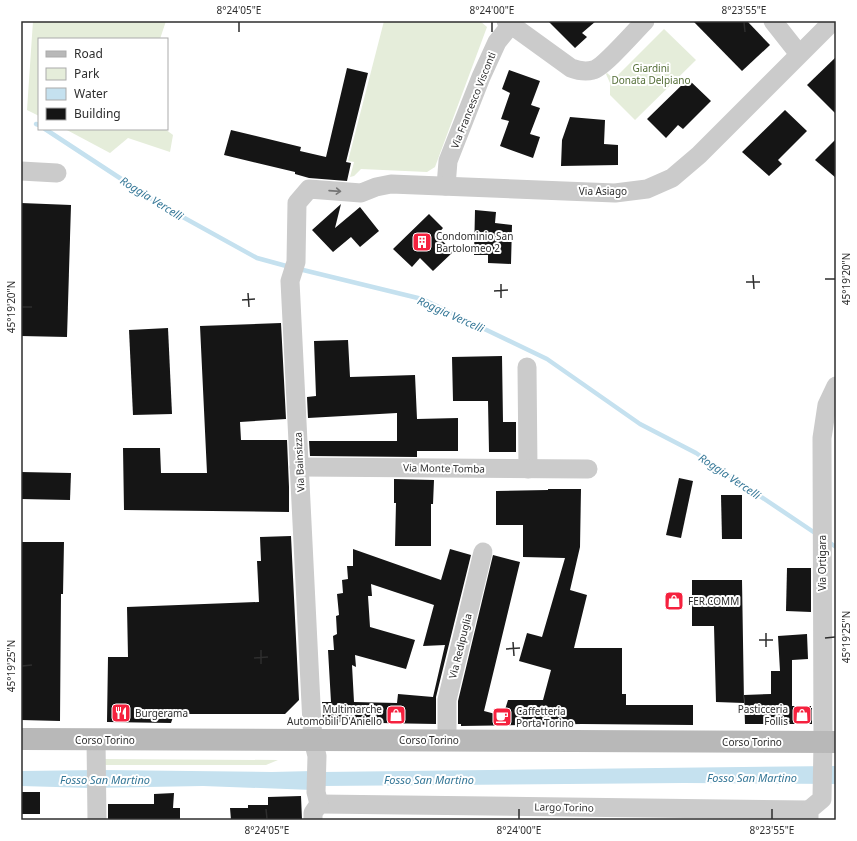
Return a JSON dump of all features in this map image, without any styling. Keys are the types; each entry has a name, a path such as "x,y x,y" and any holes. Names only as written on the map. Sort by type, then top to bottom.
{"main road":[{"name":"Corso Torino","path":"21,739 447,740 827,748"}],"street":[{"path":"510,22 571,68 581,72 594,70 603,64 645,21"},
{"path":"773,21 799,54"},
{"name":"Via Asiago","path":"309,189 361,193 376,187 392,184 616,193 647,189 672,178 699,155 833,21"},
{"name":"Via Francesco Visconti","path":"446,186 448,161 497,42 510,22"},
{"path":"21,171 57,172"},
{"name":"Via Bainsizza","path":"309,189 297,203 296,262 290,281 313,740 317,756 316,805"},
{"path":"527,367 528,469"},
{"name":"Via Ortigara","path":"809,815 822,799 827,748 822,552 822,438 827,405 836,386"},
{"name":"Via Monte Tomba","path":"299,467 588,469"},
{"name":"Via Redipuglia","path":"447,740 447,700 483,552"},
{"path":"96,740 97,820"},
{"name":"Largo Torino","path":"316,805 405,813 809,815"}],"green space":[{"path":"33,21 166,21 160,38 38,38 38,116 27,110"},
{"path":"384,21 480,21 487,27 435,167 427,172 361,169 354,176 350,177 354,162 348,161"},
{"name":"Giardini Donata Delpiano","path":"664,29 696,60 635,120 610,95 610,83 606,74 607,73 614,79"},
{"path":"67,130 166,130 173,135 170,152 128,138 110,153"},
{"path":"102,759 278,760 266,765 100,765"}],"water":[{"name":"Fosso San Martino","path":"836,766 836,784 684,783 322,786 313,790 203,786 91,788 21,786 21,771 101,770 323,772"}],"building":[{"path":"548,21 596,21 582,33 587,37 575,48"},
{"path":"693,21 747,21 770,45 742,71"},
{"path":"836,57 836,114 807,85"},
{"path":"347,68 368,73 346,162 351,163 347,181 309,178 295,174 295,172 224,155 231,130 301,147 300,151 326,157"},
{"path":"509,70 540,81 531,105 540,108 530,134 540,137 533,158 500,146 509,121 501,119 510,93 502,89"},
{"path":"688,79 711,101 683,129 678,125 666,138 647,119"},
{"path":"785,110 807,131 778,160 782,164 769,176 742,152"},
{"path":"570,117 605,120 604,144 618,145 618,165 561,166 562,140"},
{"path":"836,139 836,178 815,160"},
{"path":"21,203 71,205 67,337 21,336"},
{"path":"341,204 335,228 360,207 379,231 360,247 351,237 333,252 312,230"},
{"path":"475,210 496,212 495,223 512,225 511,264 488,263 488,255 474,255"},
{"name":"Condominio San Bartolomeo 2","path":"429,214 443,228 437,235 453,252 433,271 420,258 412,267 393,249"},
{"path":"281,323 286,419 240,422 241,440 287,440 289,512 124,510 123,448 160,448 161,473 207,473 200,326"},
{"path":"168,328 172,414 133,415 129,330"},
{"path":"348,340 350,377 415,375 417,419 458,418 458,451 417,451 417,457 310,456 309,441 397,441 397,413 308,418 307,397 316,396 314,341"},
{"path":"502,356 503,422 516,422 516,452 489,452 488,401 453,401 452,357"},
{"path":"21,472 71,473 70,500 21,499"},
{"path":"679,478 693,481 681,538 666,535"},
{"path":"394,479 434,480 433,504 431,504 431,546 395,546 396,503 394,503"},
{"path":"581,489 580,547 570,590 587,595 574,648 622,648 622,694 626,694 626,705 693,705 693,725 582,724 461,726 461,724 458,724 458,701 493,555 520,562 484,711 503,716 508,700 543,700 551,670 519,661 527,633 542,637 565,558 523,557 523,525 496,525 496,491"},
{"path":"721,495 742,495 742,539 722,539"},
{"path":"291,536 299,700 285,714 174,714 171,723 107,722 108,657 128,657 127,607 259,602 257,561 261,561 260,537"},
{"path":"21,542 64,542 63,594 61,594 60,721 21,720"},
{"path":"353,549 441,580 450,549 471,555 436,697 436,724 323,722 322,702 331,702 328,650 334,650 333,636 337,634 336,616 339,615 337,594 343,593 342,580 348,579 347,566 353,566","holes":["371,584 434,605 423,646 445,645 433,697 398,694 397,703 354,702 352,665 356,667 355,655 406,669 415,640 370,627 368,596 372,596"]},
{"path":"787,568 811,568 811,612 786,611"},
{"path":"692,580 742,580 744,703 716,702 714,626 692,626"},
{"path":"807,634 808,659 792,660 792,706 811,706 812,724 745,724 744,695 771,694 771,671 780,671 778,636"},
{"path":"21,792 40,792 40,814 21,814"},
{"path":"174,793 173,808 180,808 180,820 108,820 108,804 154,804 154,794"},
{"path":"301,796 302,820 231,820 230,808 248,808 248,805 268,805 268,797"}],"waterway":[{"name":"Roggia Vercelli","path":"47,130 161,205 257,258 290,267"},
{"name":"Roggia Vercelli","path":"299,269 422,299 547,359 640,424 696,453 818,535"},
{"name":"Roggia Vercelli","path":"827,541 836,547"}],"place":[{"name":"Condominio San Bartolomeo 2","path":"422,242"},
{"name":"FER.COMM","path":"674,601"},
{"name":"Burgerama","path":"121,713"},
{"name":"Multimarche Automobili D'Aniello","path":"396,715"},
{"name":"Pasticceria Follis","path":"802,715"},
{"name":"Caffetteria Porta Torino","path":"502,717"}]}
